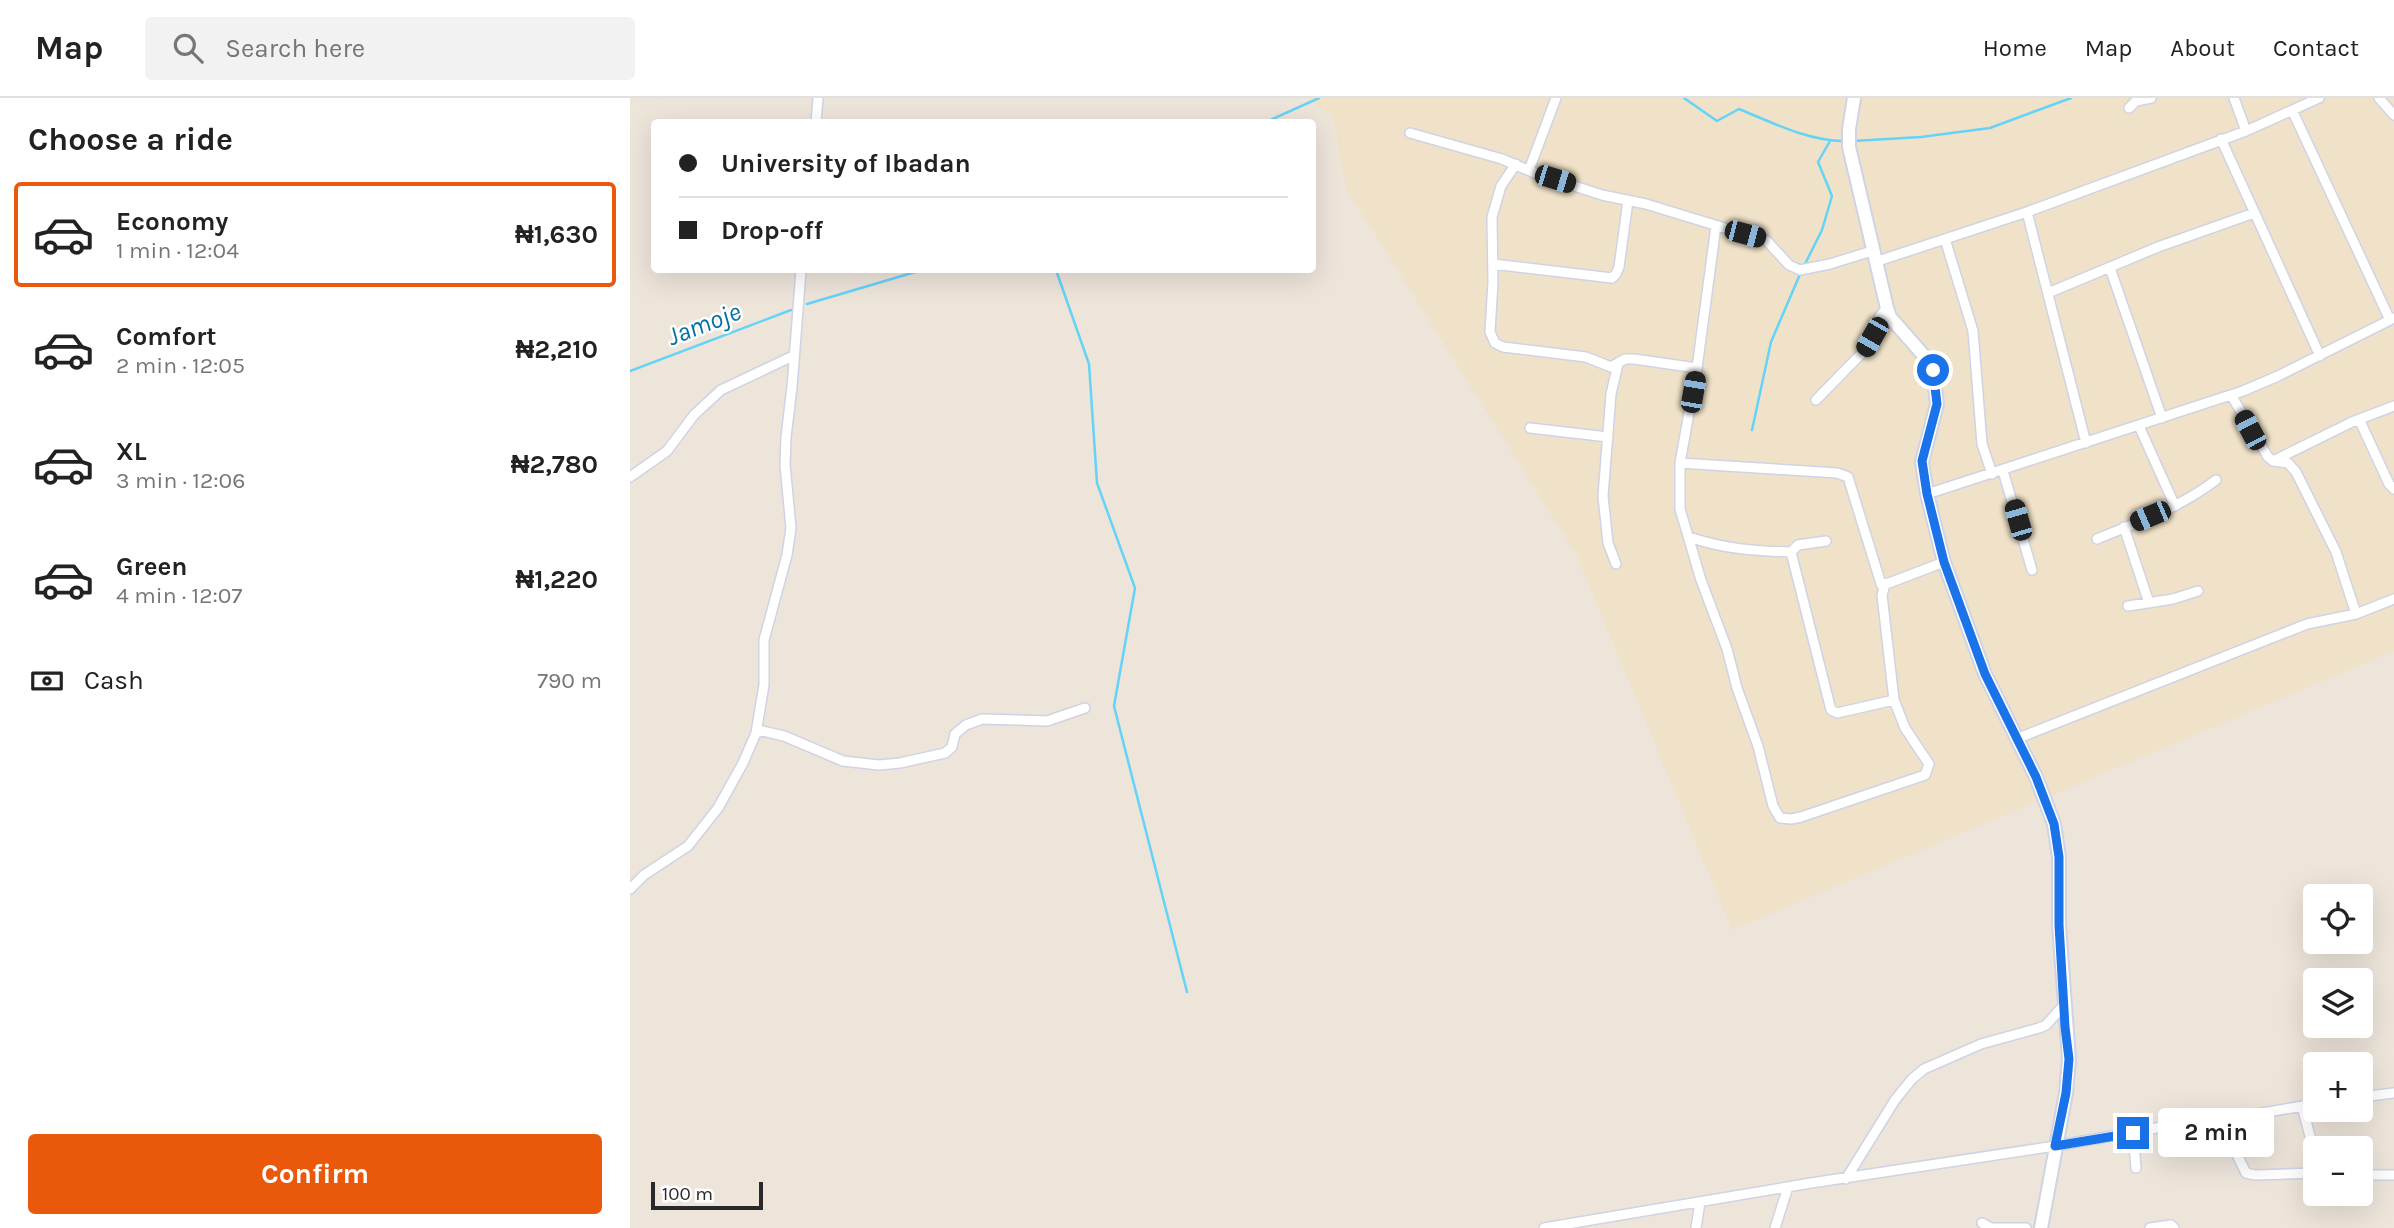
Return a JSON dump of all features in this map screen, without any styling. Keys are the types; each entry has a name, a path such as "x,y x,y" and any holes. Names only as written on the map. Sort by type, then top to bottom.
{"street":[{"path":"816,119 818,98"},
{"path":"1529,170 1556,98"},
{"path":"1854,98 1849,150 1887,308 1891,317 1933,370 1937,404 1922,461 1927,494 1944,562 1985,674 2036,777 2054,824 2059,857 2063,1006 2069,1059 2066,1093 2041,1228"},
{"path":"2129,108 2136,101 2151,98"},
{"path":"2234,98 2246,131"},
{"path":"1410,132 1516,164 1602,195 1646,204 1767,241 1789,265 1800,270 1945,239 2027,212 2246,131 2319,98"},
{"path":"2379,98 2394,114"},
{"path":"1927,494 2231,395 2278,376 2392,319 2292,110"},
{"path":"2221,139 2319,356"},
{"path":"1516,164 1501,186 1491,230 1493,264 1490,332 1495,344 1586,357 1611,366 1625,359 1634,359 1697,368"},
{"path":"1493,264 1612,278 1619,267 1628,201"},
{"path":"2027,212 2087,443"},
{"path":"2048,293 2158,247 2254,213"},
{"path":"1680,463 1837,473 1848,477 1884,588 1882,595 1894,700 1905,728 1929,764 1925,775 1801,817 1785,819 1778,816 1773,806 1758,746 1737,688 1727,649 1701,580 1680,509 1680,463 1697,368 1716,226"},
{"path":"1945,239 1973,331 1979,387 1978,419 1985,456 1992,474"},
{"path":"2110,268 2162,418"},
{"path":"630,889 644,875 688,846 718,808 743,763 755,733 764,685 764,640 787,555 791,528 785,465 801,273"},
{"path":"1816,400 1863,352 1880,316 1887,308"},
{"path":"630,477 667,452 694,415 720,390 793,356"},
{"path":"1616,564 1608,543 1603,496 1611,394 1618,364"},
{"path":"2231,395 2268,457 2273,461 2288,463 2295,472 2336,552 2356,614"},
{"path":"2273,461 2359,419 2394,406"},
{"path":"2359,419 2389,484 2394,489"},
{"path":"2139,426 2175,506"},
{"path":"1530,428 1608,437"},
{"path":"2003,471 2032,570"},
{"path":"2097,539 2175,506 2217,480"},
{"path":"2124,527 2149,603"},
{"path":"1689,537 1743,551 1791,552 1798,545 1826,541"},
{"path":"1791,552 1831,710 1837,713 1894,700"},
{"path":"1881,584 1944,562"},
{"path":"2128,606 2198,591"},
{"path":"2016,739 2297,628 2356,614 2394,599"},
{"path":"755,733 762,731 784,736 843,761 879,765 945,753 952,747 955,734 966,725 982,719 1047,721 1085,708"},
{"path":"1846,1179 1895,1100 1924,1069 1981,1044 2046,1025 2063,1006"},
{"path":"2373,1096 2394,1093"},
{"path":"1544,1228 1589,1224 1788,1187 2055,1146 2212,1118 2220,1120 2302,1106 2310,1136"},
{"path":"2220,1120 2246,1172 2255,1175 2303,1173"},
{"path":"2133,1133 2136,1168"},
{"path":"2373,1175 2394,1175"},
{"path":"1775,1228 1788,1187"},
{"path":"1696,1228 1700,1202"},
{"path":"1982,1223 1991,1228 2026,1228"},
{"path":"2150,1228 2171,1225 2174,1228"}],"shaded area":[{"path":"1309,98 2394,98 2394,651 1732,930 1577,556 1346,188 1333,115 1312,103"}],"waterway":[{"name":"Jamoje","path":"1273,119 1319,98"},
{"name":"Jamoje","path":"1684,98 1717,121 1739,109 1803,134 1843,141"},
{"name":"Jamoje","path":"1853,141 1921,137 1990,128 2071,98"},
{"path":"1804,266 1822,230 1832,196 1818,162 1830,141"},
{"path":"1752,430 1771,342 1801,272"},
{"name":"Jamoje","path":"807,304 912,273"},
{"path":"1057,273 1089,364 1097,483 1135,588 1114,706 1187,992"},
{"name":"Jamoje","path":"630,371 791,310"}],"route":[{"path":"1933,370 1937,404 1922,461 1927,494 1944,562 1985,674 2036,777 2054,824 2059,857 2059,925 2069,1059 2066,1093 2055,1146 2133,1133"}]}
